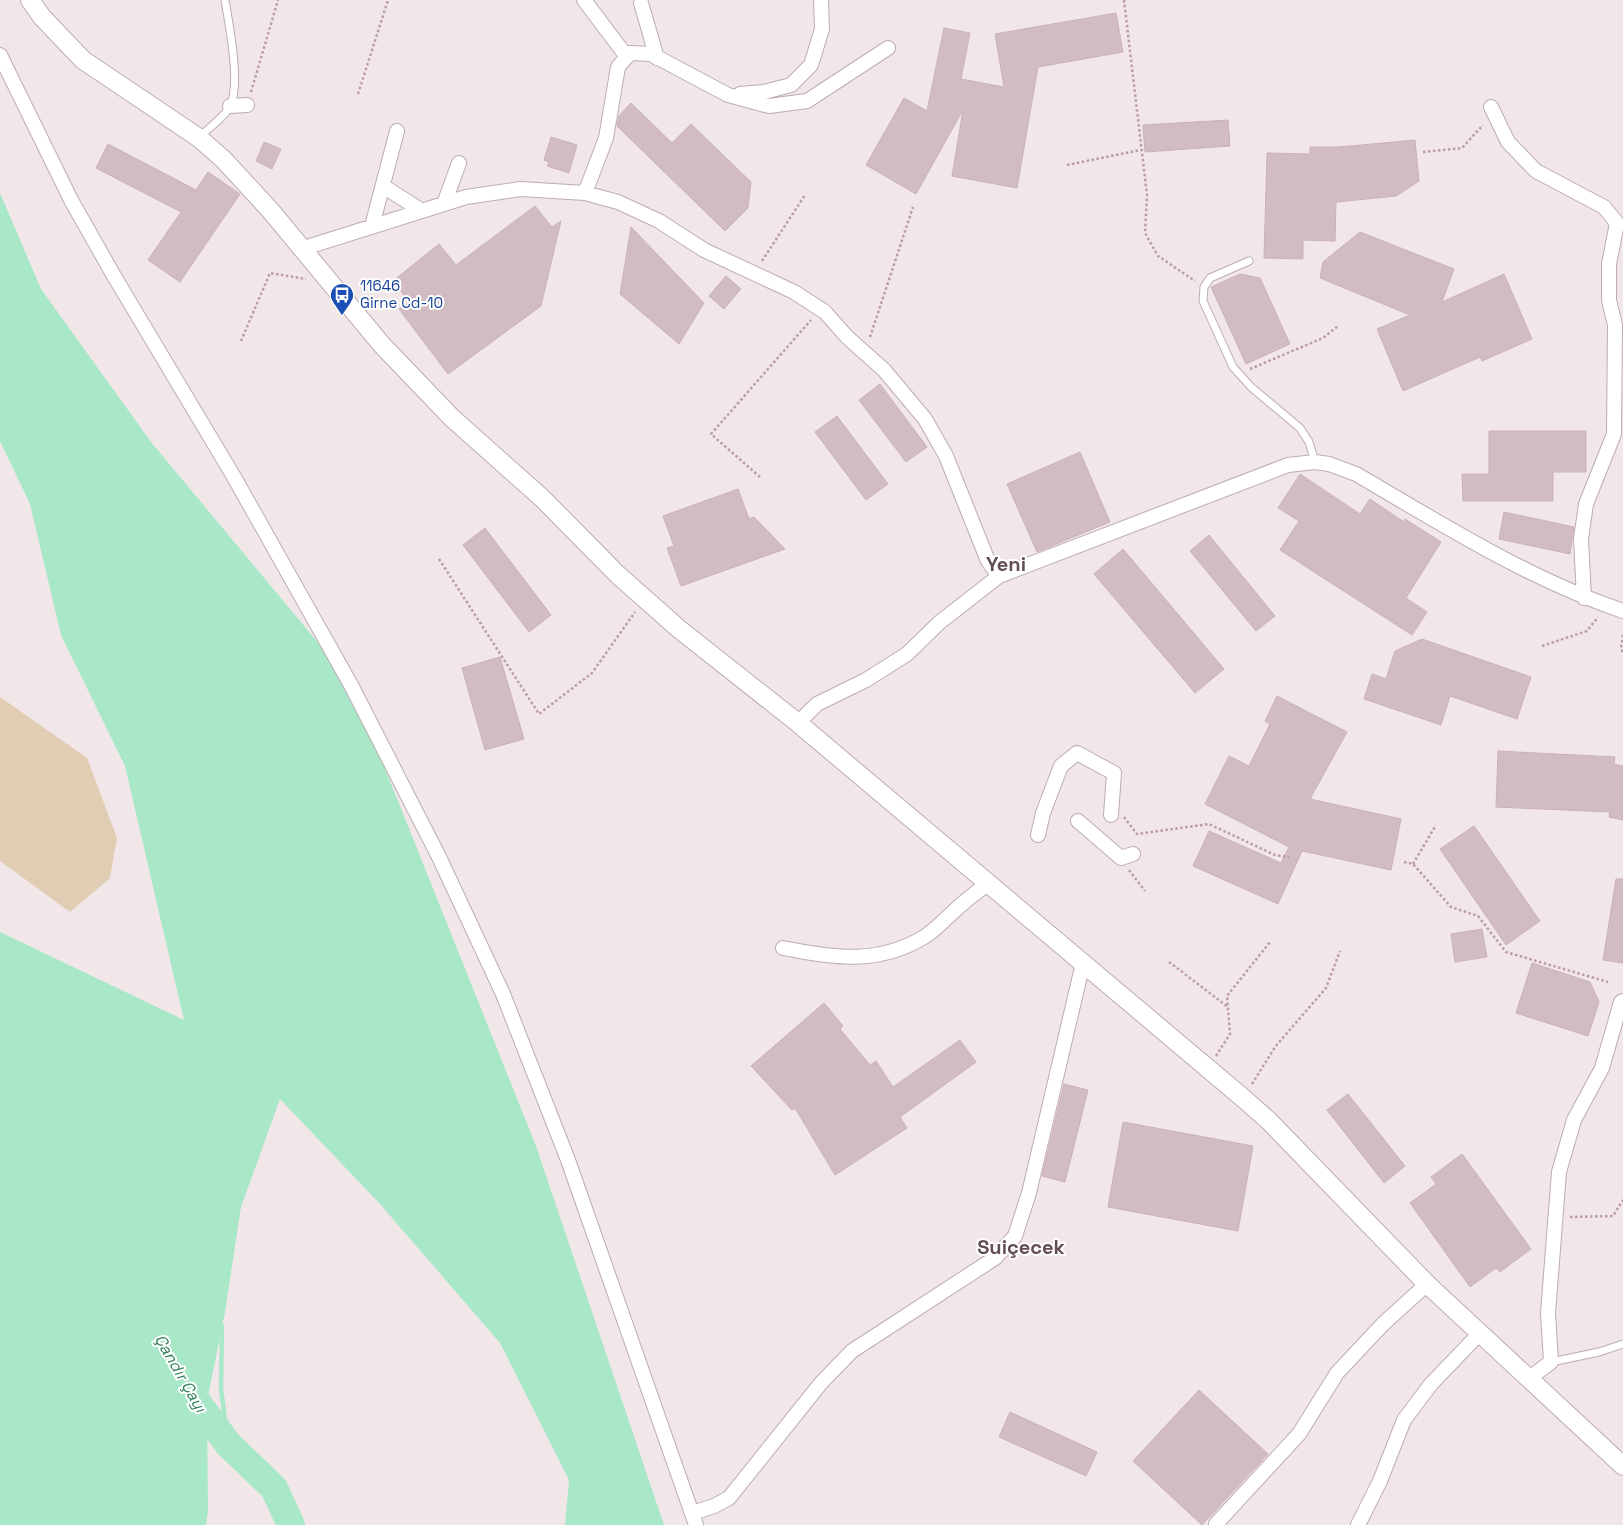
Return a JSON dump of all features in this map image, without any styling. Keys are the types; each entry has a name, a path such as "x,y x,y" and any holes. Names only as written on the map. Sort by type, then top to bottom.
{"street":[{"path":"30,0 42,17 84,60 199,138 223,159 256,195 382,344 452,418 543,499 644,599 798,723 1208,1067 1269,1121 1428,1284 1528,1380 1623,1466"},
{"path":"584,0 627,57"},
{"path":"728,95 764,92 791,85 811,65 822,29 821,0"},
{"path":"641,3 657,58"},
{"path":"585,193 606,138 618,67 630,53 651,54 728,95 769,106 807,101 888,48"},
{"path":"0,55 71,200 234,477 350,685 439,857 503,994 568,1160 694,1519 729,1498 821,1383 852,1351 996,1258 1015,1236 1029,1193 1083,963"},
{"path":"230,106 247,105"},
{"path":"1492,110 1508,142 1536,171 1604,207 1617,224 1609,264 1609,300 1615,325 1614,434 1586,504 1581,539 1584,598"},
{"path":"372,226 397,131"},
{"path":"444,204 459,163"},
{"path":"383,186 422,211"},
{"path":"301,249 466,197 521,189 585,193 618,202 659,221 704,250 753,275 794,292 820,309 884,370 925,419 946,456 988,561 999,576"},
{"path":"798,723 817,704 866,680 907,654 940,622 999,576 1170,512 1258,475 1288,465 1314,462 1329,464 1356,474 1548,582 1584,598 1623,611"},
{"path":"1038,835 1043,813 1060,766 1077,753 1114,773 1116,813"},
{"path":"1078,821 1127,856"},
{"path":"783,948 826,956 859,958 892,952 925,937 967,899 989,884"},
{"path":"1528,1380 1552,1362 1548,1313 1559,1172 1574,1120 1602,1068 1620,1002 1623,1001"},
{"path":"1216,1524 1299,1434 1338,1374 1383,1324 1428,1284"},
{"path":"1358,1525 1380,1481 1404,1420 1431,1384 1480,1333"}],"lane":[{"path":"199,138 230,106 234,97 235,80 225,0"},
{"path":"1250,260 1214,275 1204,287 1203,301 1228,358 1238,374 1300,428 1309,442 1314,462"},
{"path":"1552,1362 1599,1352 1623,1344"}],"path":[{"path":"247,105 278,0"},
{"path":"358,94 388,0"},
{"path":"1124,0 1147,195 1146,234 1158,256 1204,287"},
{"path":"1423,152 1462,148 1492,110"},
{"path":"1067,165 1141,150"},
{"path":"753,275 805,195"},
{"path":"864,353 913,207"},
{"path":"241,341 270,274 330,283"},
{"path":"760,477 711,434 820,309"},
{"path":"1238,374 1323,338 1338,326"},
{"path":"439,559 539,714 592,673 644,599"},
{"path":"1542,646 1587,631 1606,605"},
{"path":"1623,635 1621,648 1623,654"},
{"path":"1116,813 1137,834 1208,824 1275,855 1289,857"},
{"path":"1413,864 1436,825"},
{"path":"1127,856 1145,891"},
{"path":"1404,862 1413,864 1451,907 1478,916 1506,952 1608,982"},
{"path":"1208,1067 1230,1034 1227,996 1270,942"},
{"path":"1243,1098 1275,1047 1326,988 1340,951"},
{"path":"1169,962 1228,1007"},
{"path":"1556,1217 1613,1216 1623,1200"}],"shaded area":[{"path":"0,697 87,758 117,838 110,878 70,912 0,861"}],"water":[{"path":"0,193 41,289 151,442 350,681 536,1146 664,1525 565,1525 569,1480 500,1343 380,1204 280,1099 241,1207 225,1312 207,1401 208,1511 206,1525 0,1525 0,932 184,1020 125,766 61,635 30,504 0,441"}],"building":[{"path":"1116,13 1123,52 1038,67 1017,188 952,176 963,110 916,194 866,165 904,98 927,111 944,28 970,33 961,79 1004,87 995,34"},
{"path":"631,103 672,143 691,124 751,182 748,208 725,231 617,126 619,116"},
{"path":"1228,120 1230,146 1145,152 1143,125"},
{"path":"551,137 577,145 569,173 547,166 549,162 544,160"},
{"path":"1415,140 1419,181 1396,196 1336,202 1335,241 1303,240 1303,259 1264,258 1267,153 1310,154 1310,147 1339,147"},
{"path":"264,142 281,149 272,169 256,161"},
{"path":"108,144 196,190 208,172 240,194 180,282 148,260 181,212 96,168"},
{"path":"535,206 552,227 561,221 541,306 448,374 399,309 409,302 393,281 439,244 456,265"},
{"path":"631,227 704,303 679,344 620,294"},
{"path":"1360,232 1454,269 1442,302 1504,274 1532,339 1482,361 1480,357 1403,391 1377,329 1410,315 1320,278 1323,262"},
{"path":"1240,274 1260,278 1290,344 1246,364 1211,287"},
{"path":"726,276 741,289 724,309 709,296"},
{"path":"880,384 927,447 906,462 859,400"},
{"path":"837,416 888,484 866,500 815,432"},
{"path":"1489,431 1586,431 1586,472 1553,472 1553,501 1463,501 1462,474 1489,474"},
{"path":"1080,452 1110,522 1037,552 1007,484"},
{"path":"1300,474 1360,514 1370,499 1404,522 1405,519 1441,542 1406,598 1427,612 1412,635 1280,550 1299,521 1278,508"},
{"path":"738,489 749,519 754,517 785,549 681,586 667,548 674,546 663,516"},
{"path":"1504,512 1574,527 1570,554 1499,539"},
{"path":"485,528 551,615 529,632 463,545"},
{"path":"1209,535 1275,616 1256,631 1190,551"},
{"path":"1123,549 1224,669 1195,693 1094,574"},
{"path":"1422,639 1531,677 1517,719 1450,696 1441,725 1364,699 1372,674 1386,679 1395,651"},
{"path":"500,657 524,739 485,750 462,668"},
{"path":"1277,696 1347,732 1310,799 1401,819 1391,870 1302,851 1278,904 1193,866 1209,831 1281,863 1289,847 1205,804 1229,756 1249,766 1270,724 1265,721"},
{"path":"1498,751 1615,757 1614,764 1623,766 1623,820 1609,817 1610,812 1496,807"},
{"path":"1474,826 1540,921 1506,945 1440,849"},
{"path":"1616,879 1623,879 1623,963 1603,960"},
{"path":"1482,929 1487,957 1455,962 1451,934"},
{"path":"1532,963 1590,982 1599,1002 1588,1036 1516,1013"},
{"path":"824,1003 843,1026 840,1029 870,1065 876,1061 893,1087 960,1040 976,1062 900,1117 907,1128 835,1175 795,1108 792,1110 751,1066"},
{"path":"1064,1084 1088,1090 1065,1182 1042,1176"},
{"path":"1348,1094 1405,1166 1384,1183 1327,1110"},
{"path":"1123,1122 1253,1146 1238,1231 1108,1207"},
{"path":"1462,1154 1531,1249 1500,1272 1496,1268 1470,1287 1410,1203 1436,1184 1431,1177"},
{"path":"1199,1390 1268,1454 1202,1525 1133,1461"},
{"path":"1010,1412 1097,1452 1086,1476 999,1437"}],"waterway":[{"path":"222,1326 221,1388 228,1444"},
{"name":"Çandır Çayı","path":"186,1387 228,1444 274,1488 291,1525"}],"place":[{"name":"11646 Girne Cd-10","path":"342,316"}],"district":[{"name":"Yeni","path":"1006,564"},
{"name":"Suiçecek","path":"1021,1247"}]}
